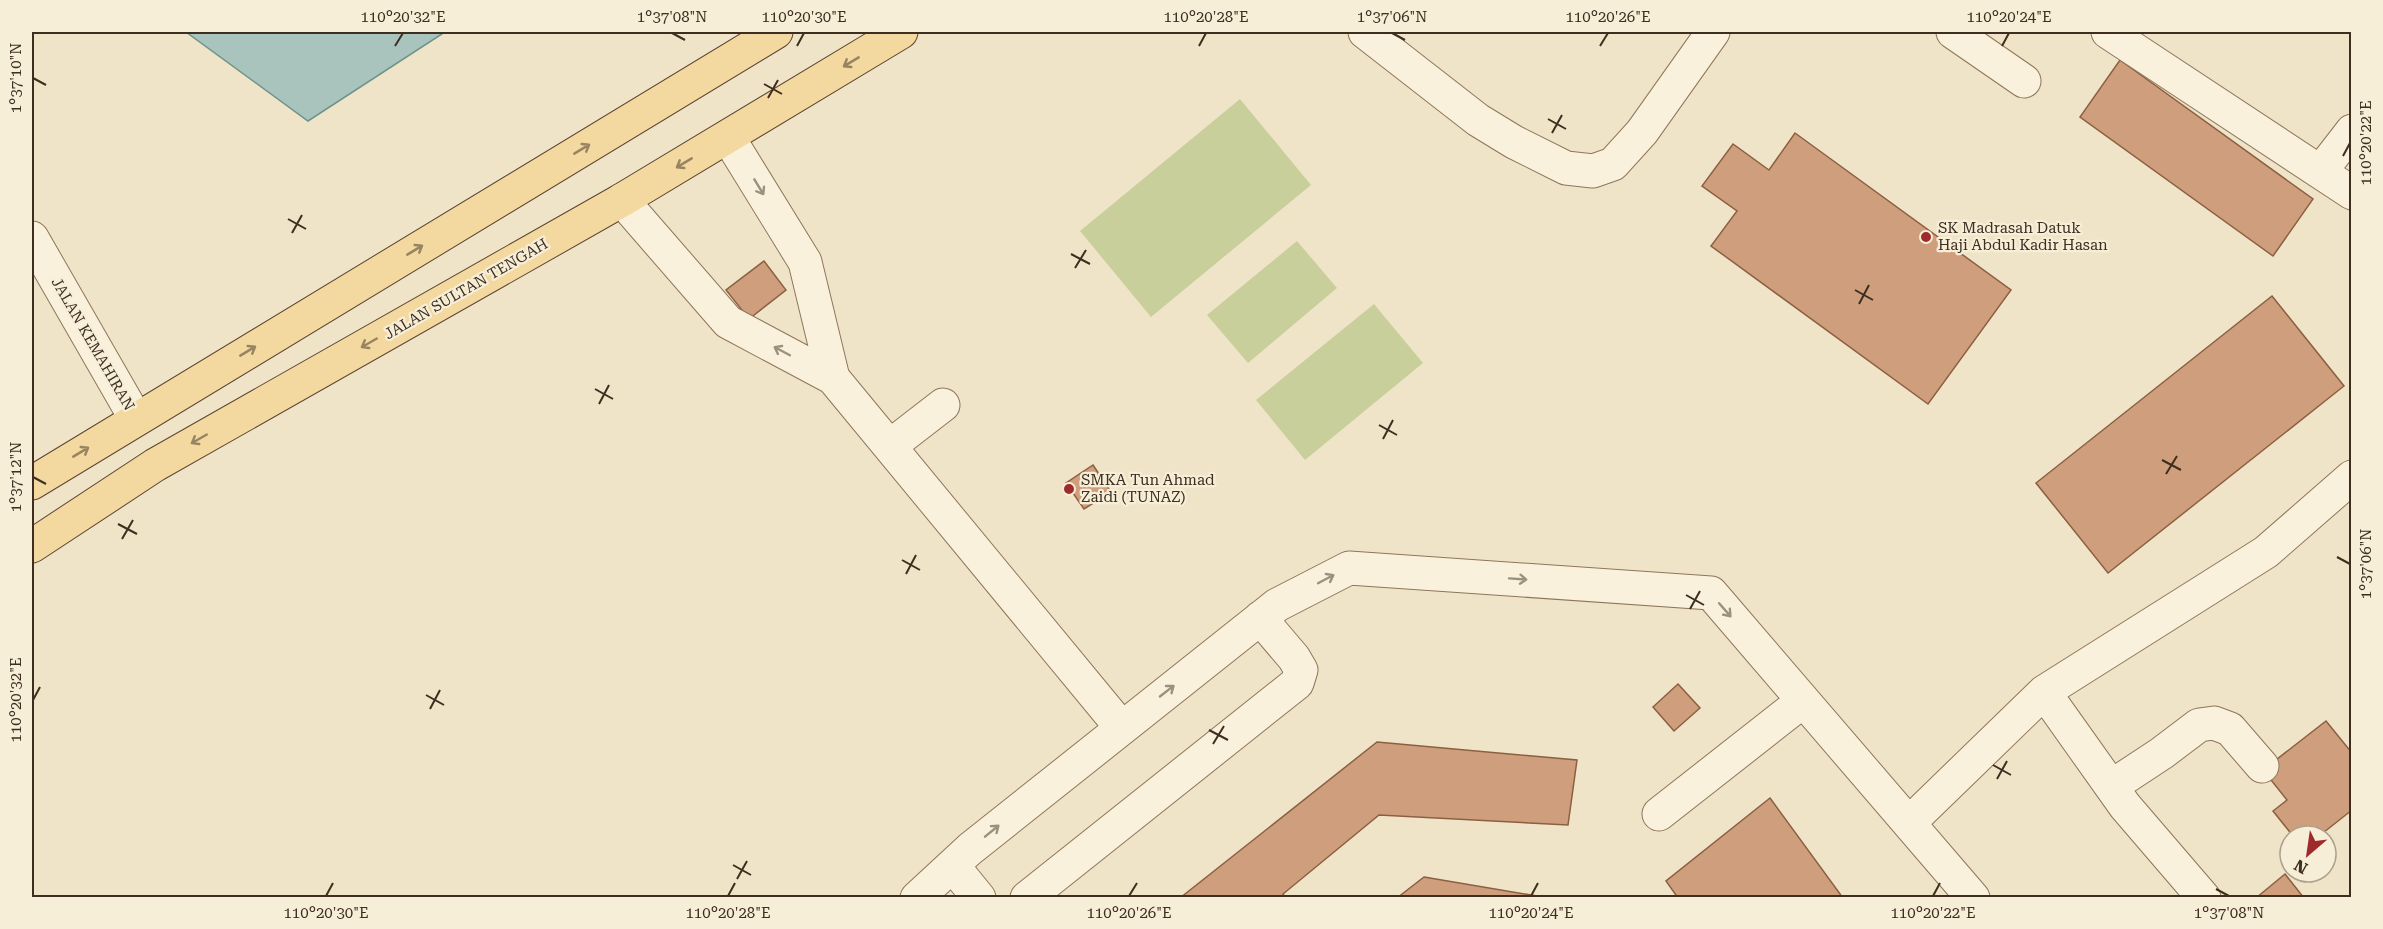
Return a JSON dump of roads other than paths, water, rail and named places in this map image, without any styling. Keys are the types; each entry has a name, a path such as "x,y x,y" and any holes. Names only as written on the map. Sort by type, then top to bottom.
{"main road":[{"path":"32,483 776,32"},
{"name":"JALAN SULTAN TENGAH","path":"32,546 155,465 622,200 901,32"}],"lane":[{"path":"1365,32 1478,120 1514,142 1566,168 1593,171 1614,164 1642,132 1713,32"},
{"path":"1953,32 2024,81"},
{"path":"2108,32 2352,193"},
{"path":"2321,171 2352,131"},
{"path":"728,137 805,262 833,378"},
{"path":"622,200 728,322 833,378 1121,727"},
{"name":"JALAN KEMAHIRAN","path":"32,238 136,419"},
{"path":"890,446 943,405"},
{"path":"1909,823 2044,692 2266,552 2352,477"},
{"path":"917,897 970,849 1277,605 1349,567 1711,593 1972,897"},
{"path":"1027,897 1297,683 1301,670 1294,658 1260,618"},
{"path":"2044,692 2125,806 2204,897"},
{"path":"1659,814 1803,701"},
{"path":"2112,786 2199,725 2214,723 2230,729 2262,766"},
{"path":"953,866 979,897"}],"water":[{"path":"186,32 445,32 308,121"}],"place":[{"name":"SK Madrasah Datuk Haji Abdul Kadir Hasan","path":"1926,237"},
{"name":"SMKA Tun Ahmad Zaidi (TUNAZ)","path":"1069,489"}]}
